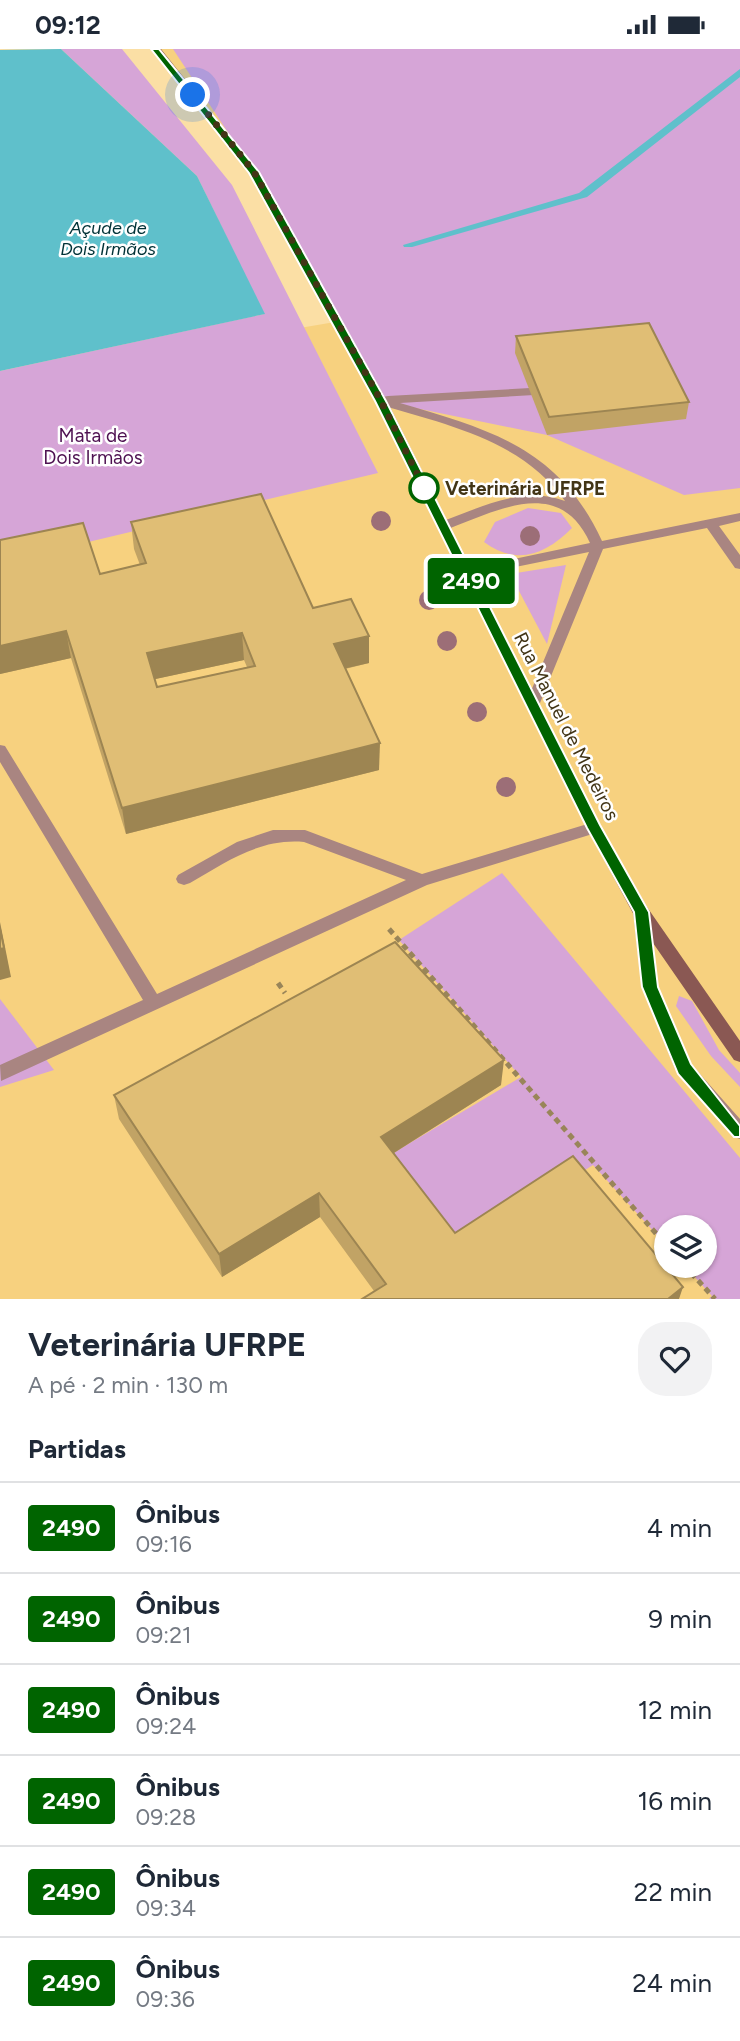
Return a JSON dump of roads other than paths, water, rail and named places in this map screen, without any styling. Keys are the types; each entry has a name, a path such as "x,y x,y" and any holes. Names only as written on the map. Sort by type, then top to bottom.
{"main road":[{"name":"Rua Manuel de Medeiros","path":"156,49 254,172 381,401 594,828 641,912 740,1055"}],"lane":[{"path":"381,401 530,392"},
{"path":"381,401 493,441 539,465 562,488 583,518 598,547 533,703"},
{"path":"443,526 523,497 560,504 583,518"},
{"path":"467,573 740,517"},
{"path":"710,523 740,565"},
{"path":"0,750 154,1003"},
{"path":"1,1073 422,880 594,828"},
{"path":"184,879 266,835 286,832 305,836 422,880"},
{"path":"641,912 650,987 684,1069 740,1131"}],"water":[{"name":"Açude de Dois Irmãos","path":"61,49 197,176 265,314 0,371 0,50"}],"waterway":[{"path":"408,245 583,195 740,72"}],"place":[{"name":"Veterinária UFRPE","path":"424,488"}],"park label":[{"name":"Mata de Dois Irmãos","path":"93,446"}]}
